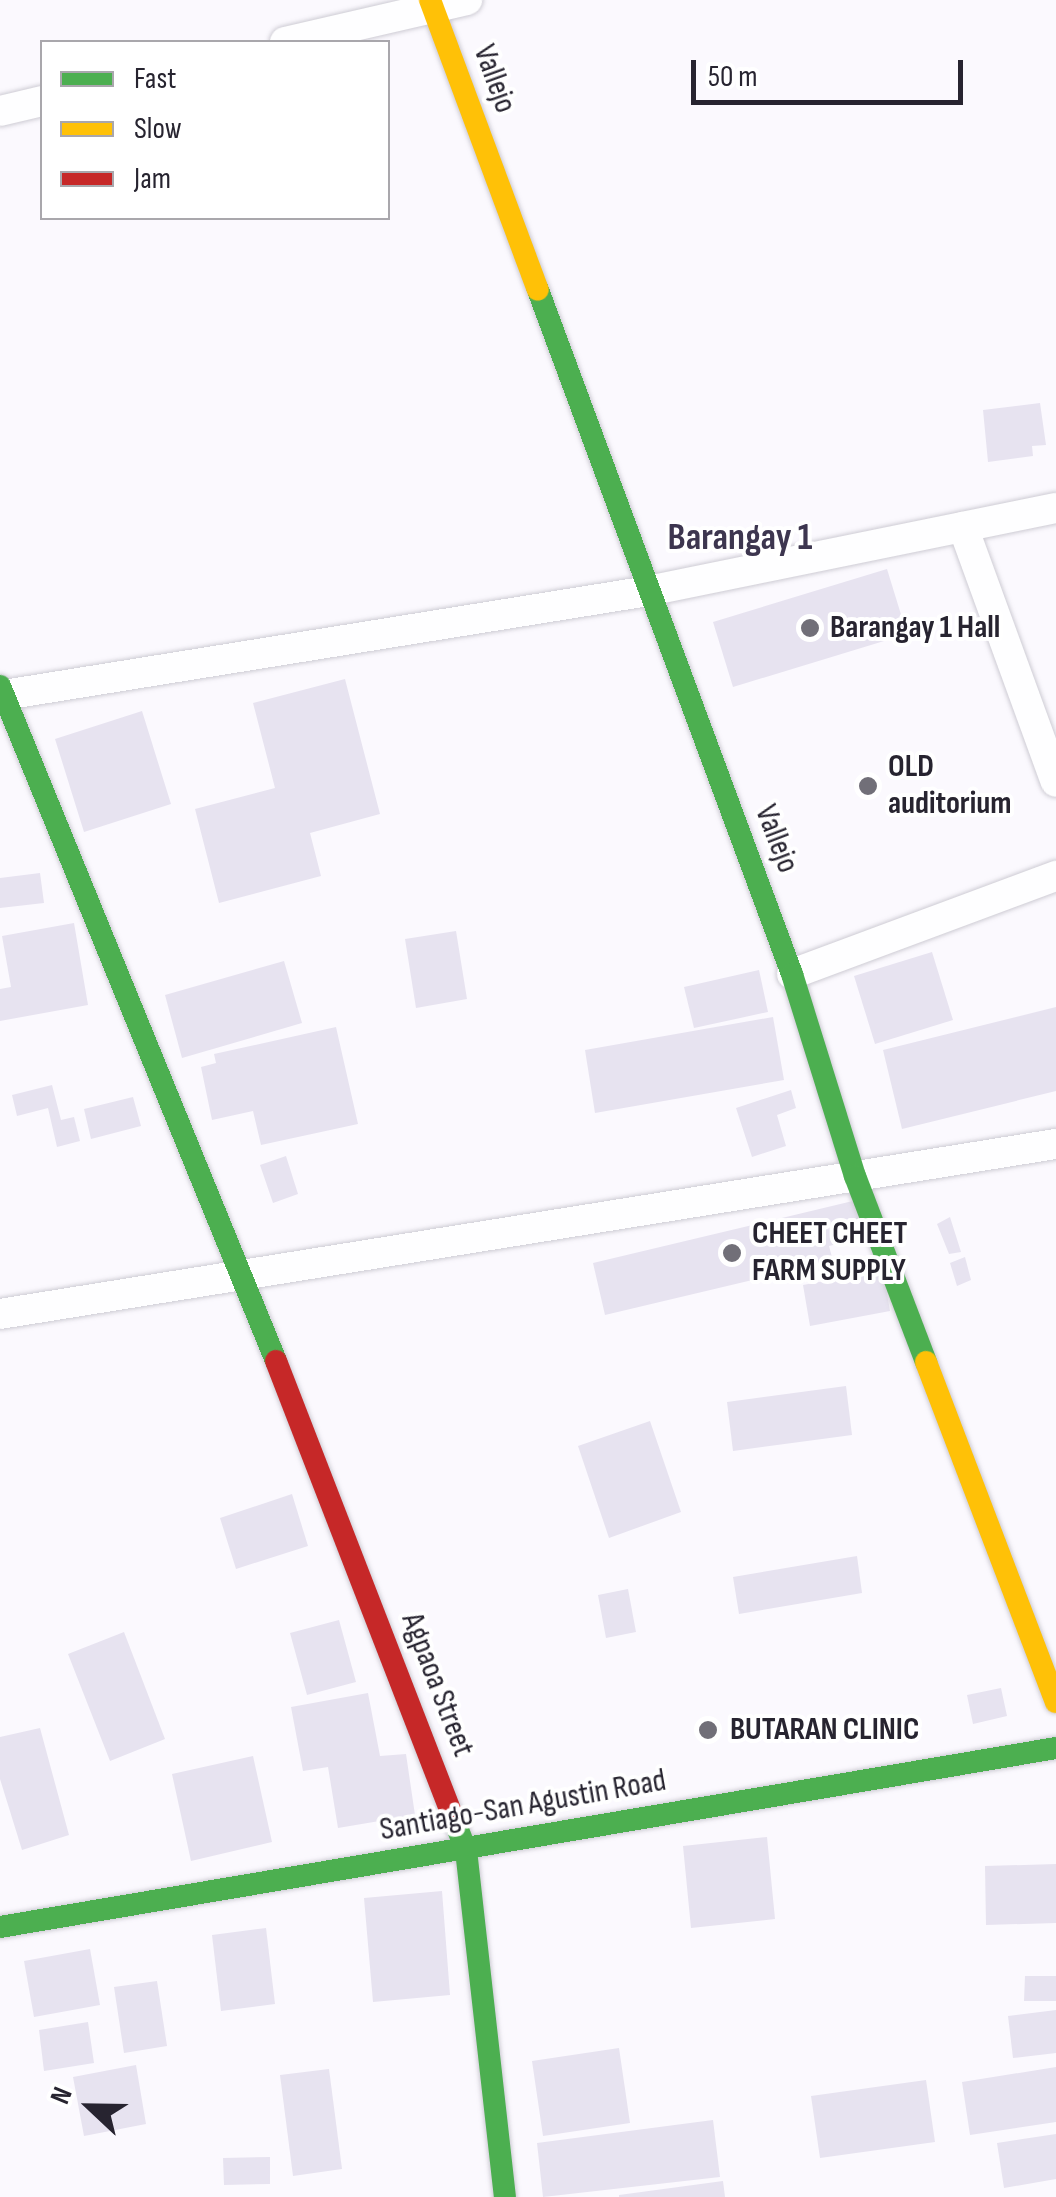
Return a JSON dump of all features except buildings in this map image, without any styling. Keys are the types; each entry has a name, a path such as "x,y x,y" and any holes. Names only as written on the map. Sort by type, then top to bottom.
{"street":[{"path":"294,40 432,4 466,0"},
{"name":"Vallejo","path":"432,4 792,974 855,1176 1056,1702"},
{"path":"0,111 40,101"},
{"path":"1,693 648,591 1056,508"},
{"path":"963,527 1056,782"},
{"name":"Agpaoa Street","path":"1,693 242,1274 466,1850 505,2197"},
{"path":"792,974 1056,876"},
{"path":"0,1314 1056,1144"},
{"name":"Santiago-San Agustin Road","path":"0,1927 1056,1748"}],"traffic: fast":[{"path":"538,290 792,974 855,1176 926,1362"},
{"path":"0,686 276,1361"},
{"path":"0,1927 1056,1748"},
{"path":"452,1814 466,1850 505,2197"}],"traffic: slow":[{"path":"430,0 538,290"},
{"path":"926,1362 1056,1702"}],"traffic: jam":[{"path":"276,1361 452,1814"}],"place":[{"name":"Barangay 1 Hall","path":"810,628"},
{"name":"OLD auditorium","path":"868,786"},
{"name":"CHEET CHEET FARM SUPPLY","path":"732,1253"},
{"name":"BUTARAN CLINIC","path":"708,1730"}],"district":[{"name":"Barangay 1","path":"740,538"}]}
